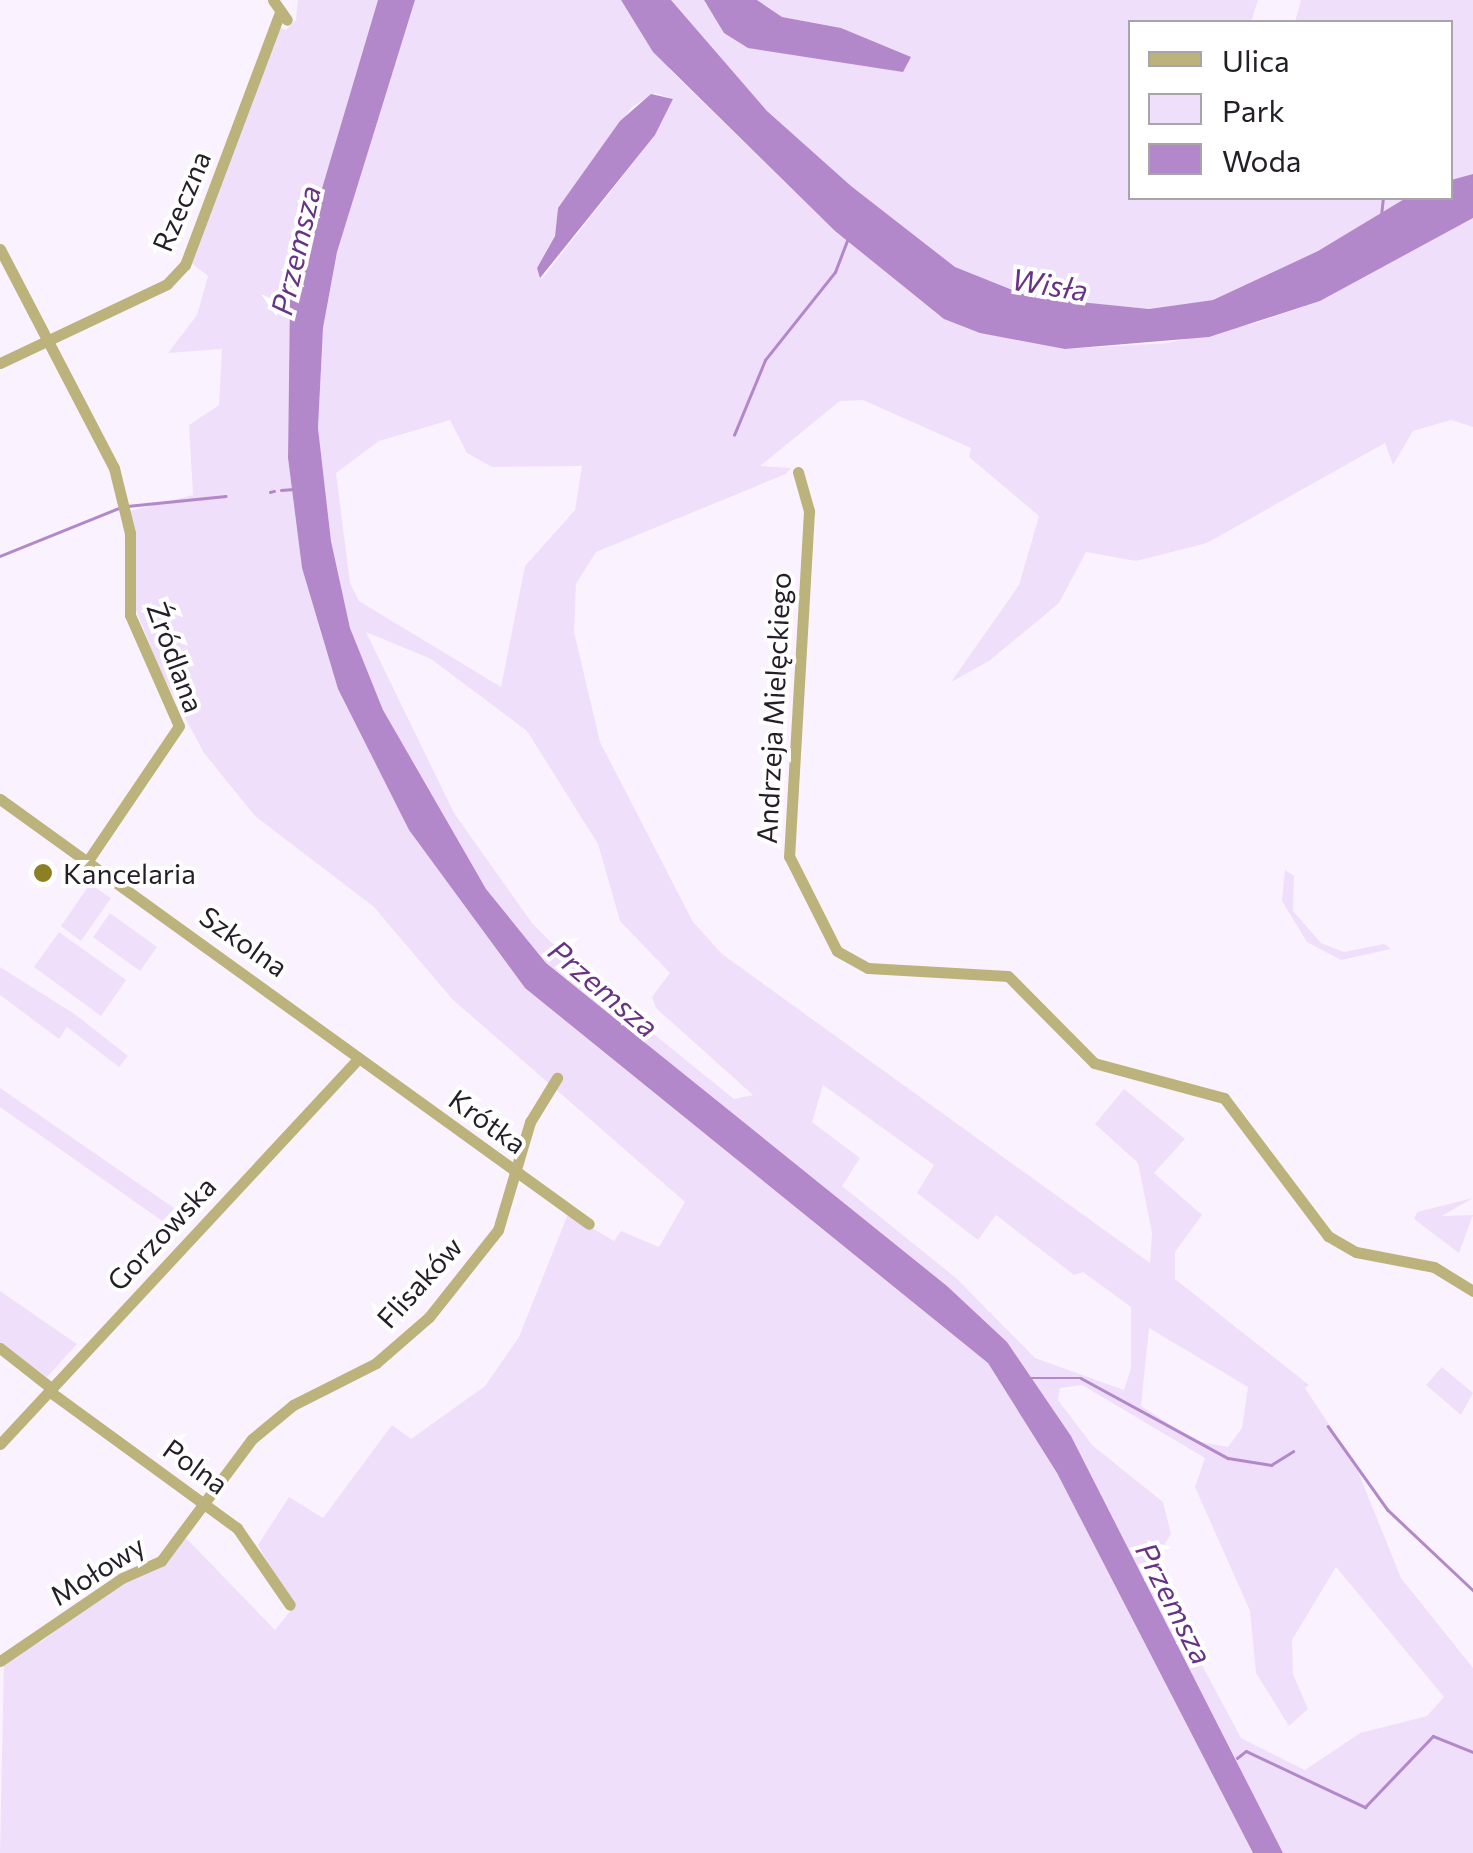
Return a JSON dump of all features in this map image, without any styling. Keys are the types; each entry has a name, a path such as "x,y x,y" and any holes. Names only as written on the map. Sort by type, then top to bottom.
{"street":[{"name":"Rzeczna","path":"0,364 166,284 185,265 280,11"},
{"name":"Źródlana","path":"0,249 49,338 126,506 130,615 179,726 87,862"},
{"name":"Andrzeja Mielęckiego","path":"798,472 809,511 790,856 836,951 868,968 1008,976 1094,1063 1224,1098 1316,1224 1341,1244 1356,1252 1403,1256 1472,1288"},
{"name":"Szkolna","path":"0,799 359,1058"},
{"name":"Krótka","path":"359,1058 589,1224"},
{"name":"Gorzowska","path":"0,1444 359,1058"},
{"name":"Flisaków","path":"207,1505 252,1439 292,1405 376,1363 428,1317 498,1230 530,1122 556,1078"},
{"name":"Polna","path":"0,1348 50,1390 243,1533 290,1605"},
{"name":"Mołowy","path":"0,1660 108,1588 161,1561 207,1505"}],"green space":[{"path":"298,0 378,0 290,296 288,458 302,568 338,689 409,830 525,988 988,1363 1057,1473 1253,1853 0,1853 4,1660 42,1641 112,1588 162,1566 185,1537 275,1630 292,1609 258,1545 289,1497 323,1518 392,1425 411,1439 485,1386 519,1337 568,1214 614,1241 621,1231 659,1247 685,1202 452,999 374,907 255,816 204,753 160,671 129,592 130,511 193,495 189,425 219,405 222,349 168,353 197,315 208,276 190,262 278,27 286,30 296,20"},
{"path":"415,0 621,0 671,71 835,231 924,303 1065,349 1168,343 1252,324 1320,301 1473,218 1473,427 1451,420 1413,431 1393,465 1385,443 1207,543 1136,561 1086,552 1059,603 989,661 951,682 1019,585 1039,516 969,457 971,448 863,400 840,401 760,466 791,468 786,474 596,552 576,584 574,632 600,742 693,922 722,954 1150,1263 1152,1233 1138,1163 1095,1124 1124,1089 1185,1139 1154,1173 1202,1215 1175,1252 1175,1279 1309,1385 1305,1388 1355,1464 1401,1578 1473,1668 1473,1853 1283,1853 1071,1436 1007,1342 947,1286 546,963 486,889 445,824 383,710 350,628 331,541 318,428 323,328 337,252","holes":["655,93 673,99 655,135 542,279 537,268 555,235 558,208 632,107","450,420 467,453 492,467 582,466 575,510 525,566 501,687 359,601 350,583 336,473 379,441","366,632 431,659 527,731 598,844 620,921 670,973 652,997 656,1008 753,1095 734,1099 598,989 532,923 454,813","823,1085 934,1165 917,1193 978,1240 996,1215 1074,1275 1083,1272 1131,1307 1131,1368 1124,1390 1035,1358 956,1278 842,1186 860,1158 812,1122","1149,1328 1248,1387 1242,1428 1228,1447 1196,1441 1141,1406","1082,1385 1205,1458 1195,1487 1250,1611 1256,1673 1289,1726 1308,1709 1293,1674 1292,1640 1336,1567 1444,1697 1427,1716 1360,1733 1305,1770 1241,1738 1150,1568 1171,1534 1163,1502 1092,1445 1058,1400 1060,1388"]},
{"path":"671,0 704,0 706,5 841,28 782,17 757,0 1258,0 1252,20 1128,20 1128,200 1405,200 1318,251 1213,300 1149,309 1030,298 955,267 851,186 767,111"},
{"path":"1301,0 1473,0 1473,174 1453,179 1453,20 1296,20"},
{"path":"1285,870 1294,876 1293,911 1321,943 1344,952 1384,944 1391,949 1341,960 1307,942 1282,901"},
{"path":"90,884 111,898 81,941 61,926"},
{"path":"110,913 157,947 140,971 93,937"},
{"path":"59,932 126,980 101,1016 34,967"},
{"path":"0,967 76,1015 128,1056 119,1067 67,1027 59,1039 0,995"},
{"path":"0,1088 177,1210 168,1225 0,1107"},
{"path":"1473,1198 1442,1216 1473,1215 1459,1253 1414,1219 1417,1212"},
{"path":"0,1291 77,1344 47,1377 0,1344"},
{"path":"1442,1367 1473,1393 1461,1415 1426,1385"}],"water":[{"path":"378,0 415,0 337,252 323,328 318,428 331,541 350,628 383,710 486,889 546,963 947,1286 1007,1342 1071,1436 1283,1853 1253,1853 1057,1473 988,1363 525,988 409,830 338,689 302,568 288,458 290,296"},
{"path":"621,0 671,0 767,111 851,186 955,267 1030,297 1149,309 1213,300 1318,251 1403,200 1453,200 1453,179 1473,174 1473,218 1320,301 1209,337 1065,349 980,333 944,319 835,231 653,52"},
{"path":"704,0 757,0 782,17 841,28 911,57 903,72 748,48 724,33"},
{"path":"651,94 673,99 655,135 540,278 537,268 555,236 558,208 620,121"}],"waterway":[{"path":"1381,216 1383,200"},
{"path":"734,435 765,360 835,272 847,240"},
{"path":"281,490 294,489"},
{"path":"270,492 274,491"},
{"path":"127,506 225,496"},
{"path":"0,556 119,508"},
{"path":"1030,1378 1081,1378 1228,1458 1271,1465 1293,1451"},
{"path":"1328,1426 1388,1510 1473,1590"},
{"path":"1237,1758 1246,1751 1365,1807 1433,1736 1473,1752"}],"place":[{"name":"Kancelaria","path":"43,873"}],"water label":[{"name":"Przemsza","path":"295,250"},
{"name":"Wisła","path":"1050,284"},
{"name":"Przemsza","path":"604,988"},
{"name":"Przemsza","path":"1175,1603"}]}
